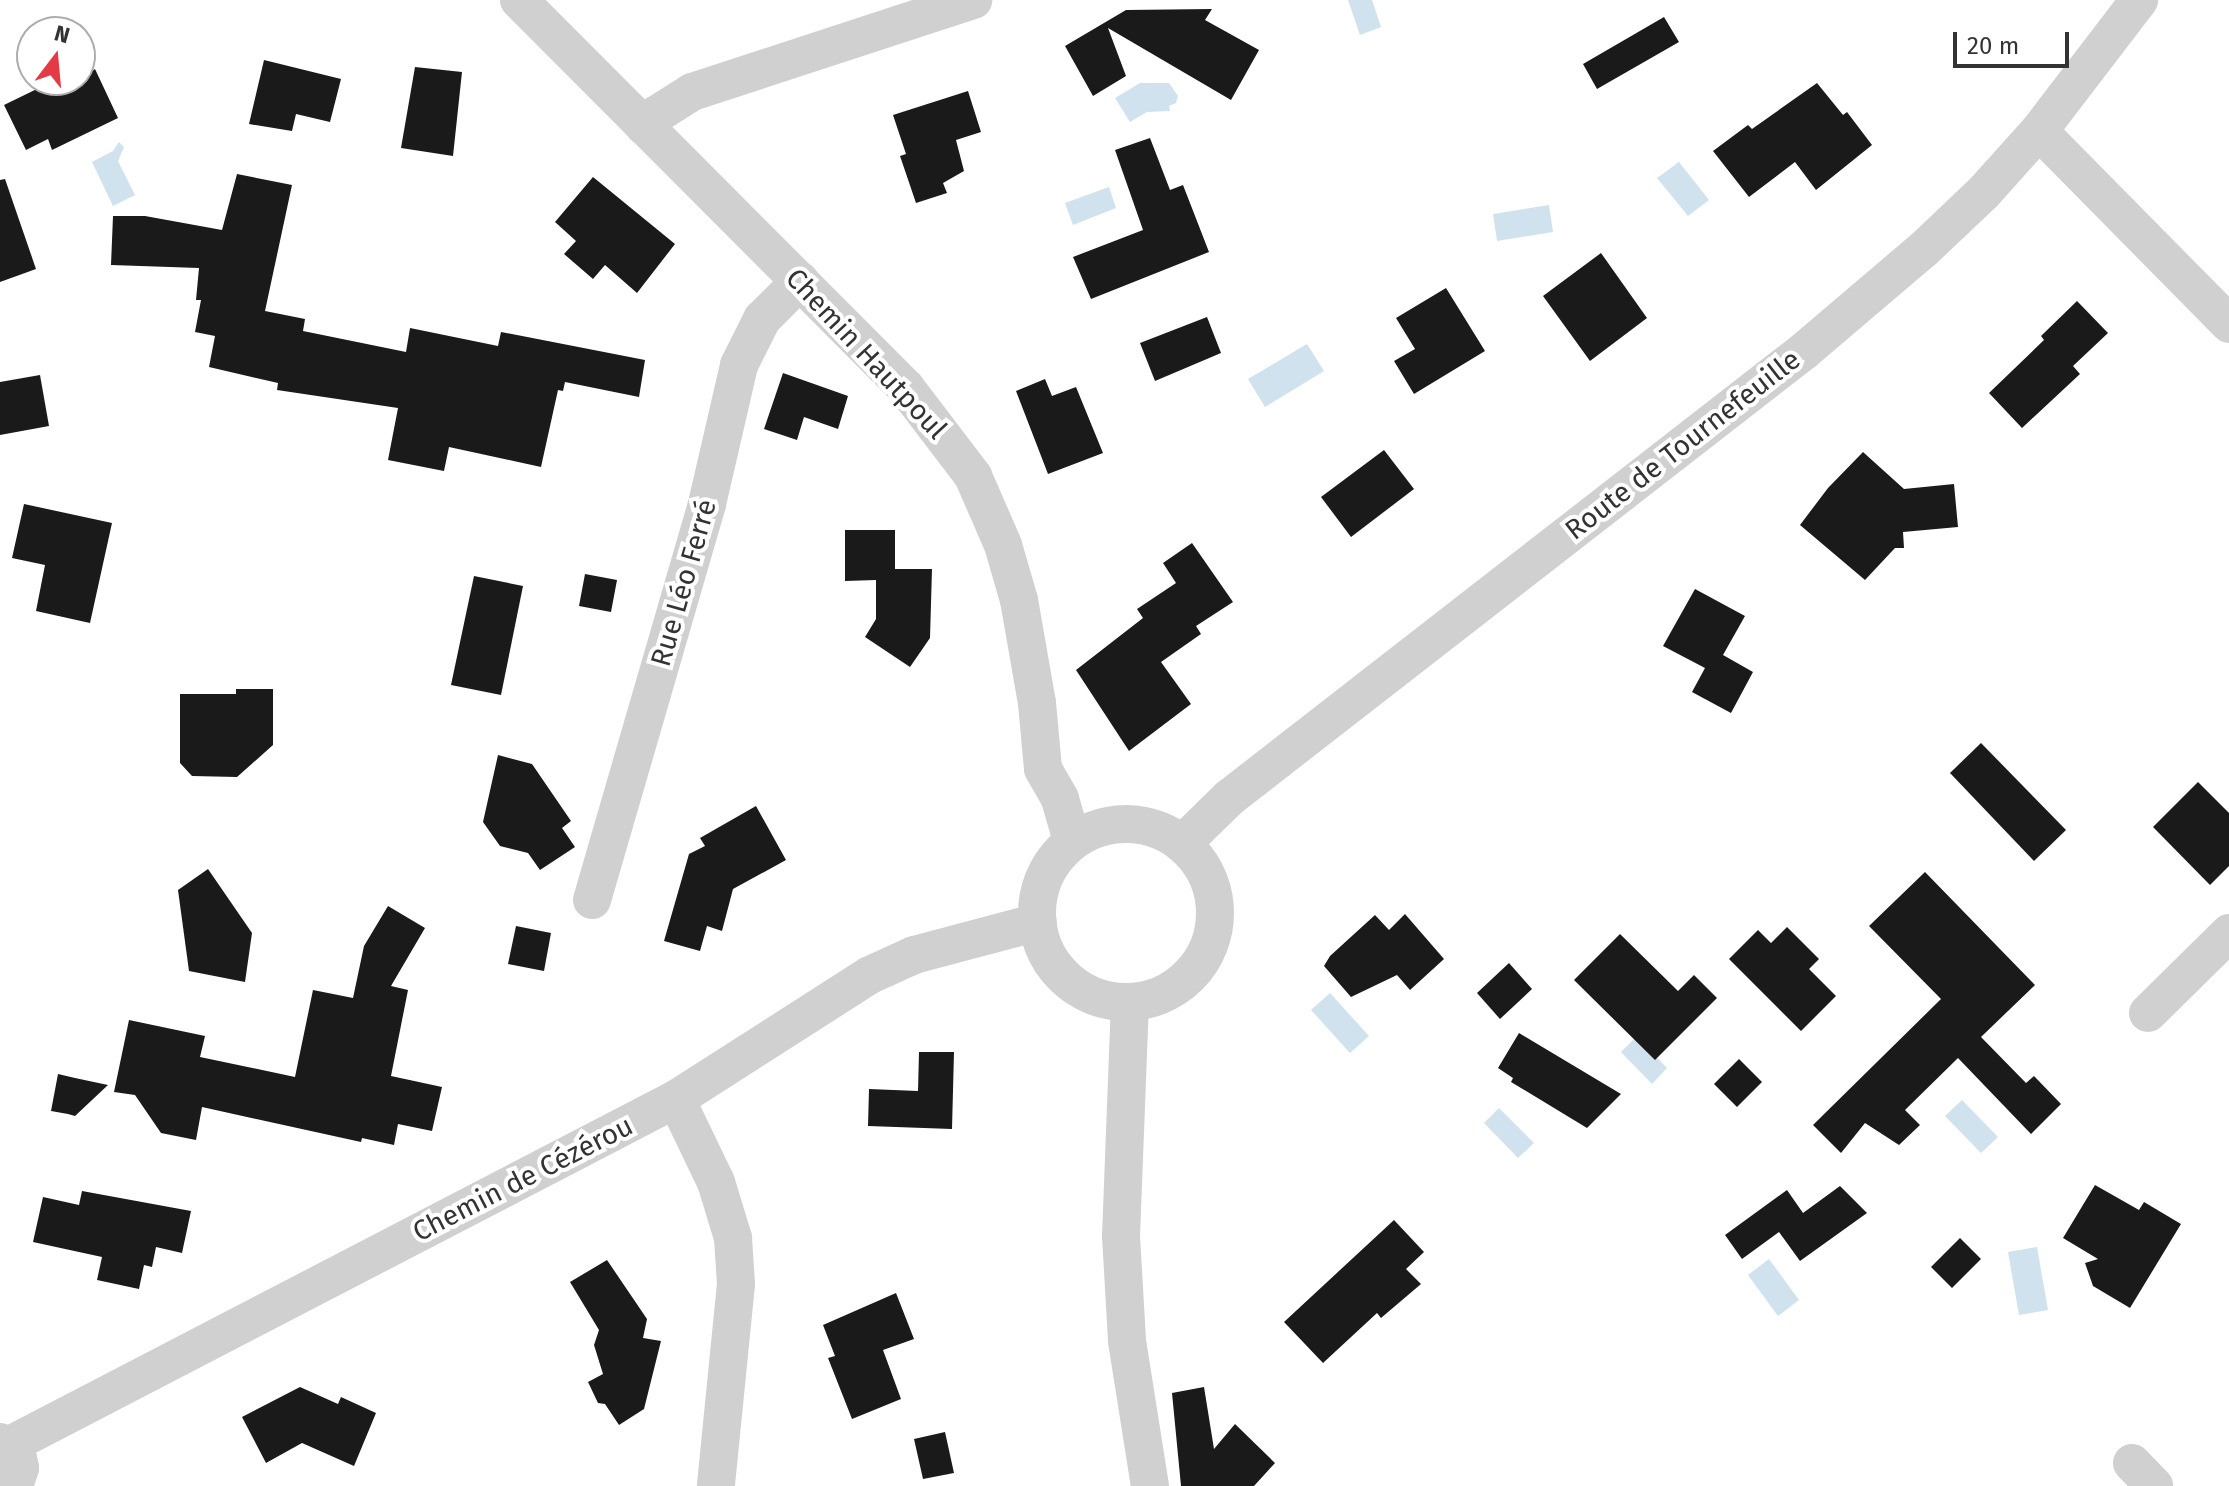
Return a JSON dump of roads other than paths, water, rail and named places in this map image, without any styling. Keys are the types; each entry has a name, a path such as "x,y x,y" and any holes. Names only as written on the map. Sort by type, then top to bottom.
{"street":[{"name":"Chemin Hautpoul","path":"519,0 914,398 955,450 986,501 1019,600 1037,703 1043,769 1060,799 1072,841"},
{"path":"644,126 692,92 973,0"},
{"name":"Route de Tournefeuille","path":"1182,844 1229,798 1804,351 1924,249 1984,192 2039,131 2139,0"},
{"path":"2039,131 2229,324"},
{"name":"Rue Léo Ferré","path":"592,900 707,504 739,365 762,319 800,281"},
{"path":"1122,824 1150,827 1182,844 1205,872 1213,896 1215,914 1209,945 1201,961 1176,987 1154,997 1130,1002 1108,1000 1084,991 1066,979 1046,953 1038,922 1037,908 1043,879 1054,860 1072,841 1094,829 1122,824"},
{"name":"Chemin de Cézérou","path":"4,1444 676,1099 870,975 914,955 1038,922"},
{"path":"2148,1013 2229,933"},
{"path":"1130,1002 1121,1236 1127,1341 1150,1486"},
{"path":"676,1099 716,1182 733,1238 736,1284 716,1486"},
{"path":"4,1444 20,1468 14,1486"}],"water":[{"path":"1348,0 1372,0 1381,27 1360,35"},
{"path":"1140,83 1169,83 1178,96 1176,103 1169,106 1170,111 1147,112 1130,122 1115,98"},
{"path":"119,142 124,147 118,161 135,195 113,206 92,162 113,151"},
{"path":"1679,162 1709,200 1688,216 1657,178"},
{"path":"1109,187 1116,208 1073,225 1065,203"},
{"path":"1549,205 1553,232 1497,241 1493,214"},
{"path":"1307,344 1324,371 1265,407 1248,379"},
{"path":"1330,993 1369,1036 1350,1053 1311,1010"},
{"path":"1636,1037 1667,1068 1652,1084 1621,1052"},
{"path":"1962,1100 1998,1137 1981,1153 1945,1116"},
{"path":"1499,1108 1534,1143 1518,1158 1484,1123"},
{"path":"2037,1247 2048,1310 2019,1315 2008,1252"},
{"path":"1769,1259 1799,1300 1778,1316 1748,1275"}]}
